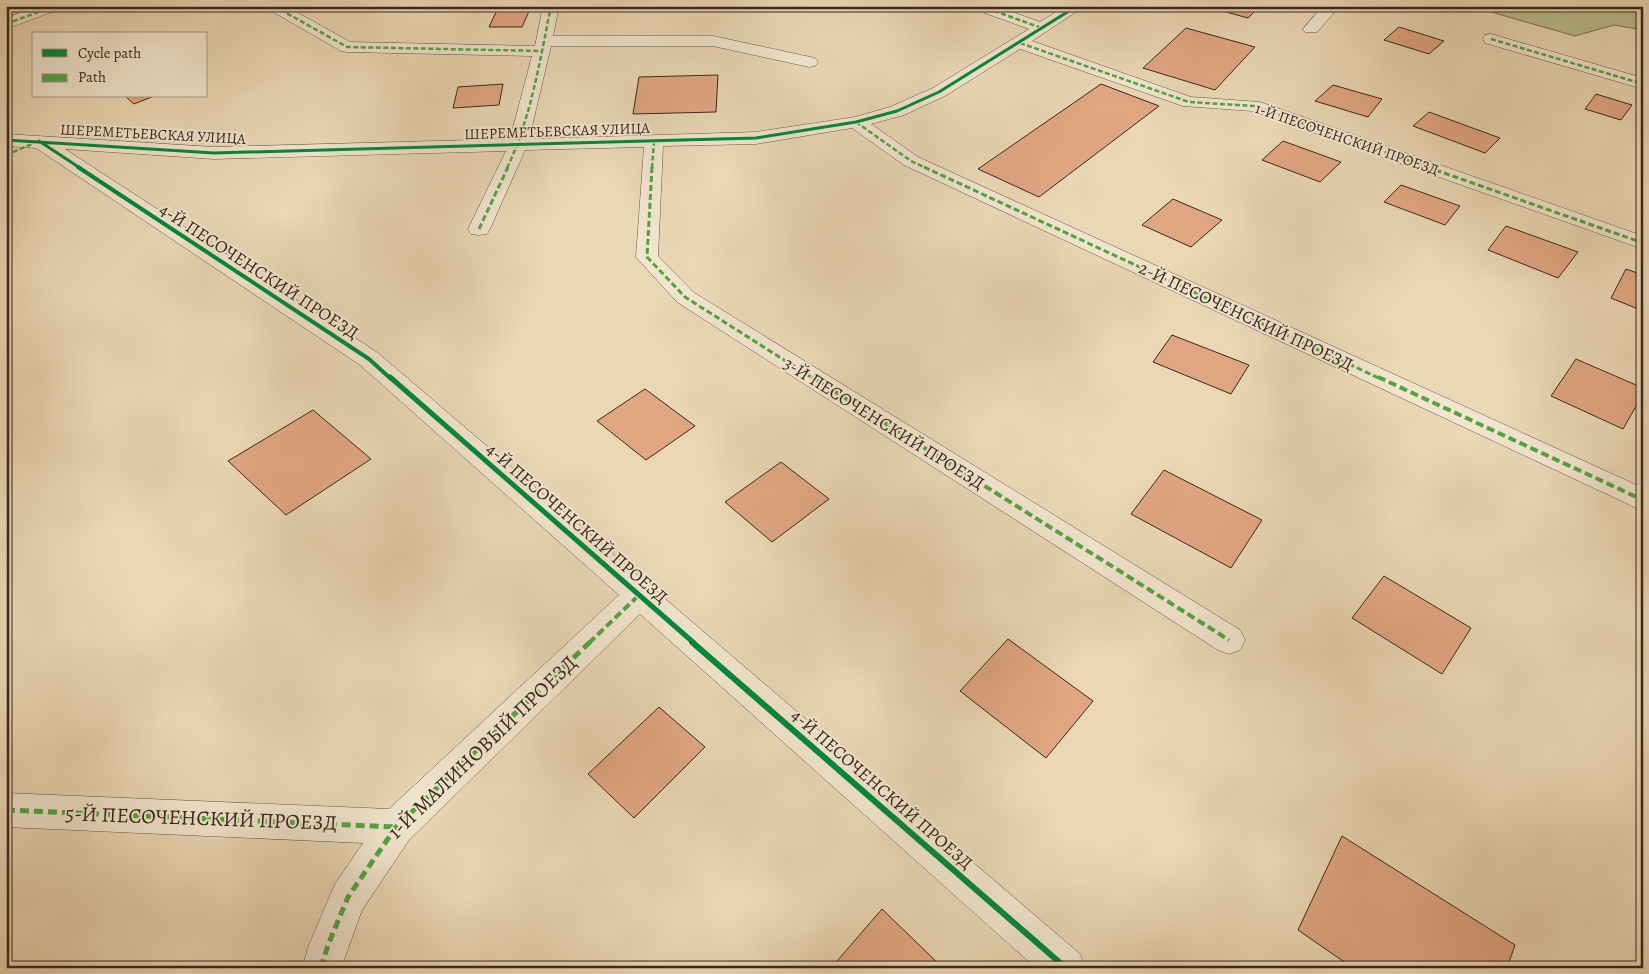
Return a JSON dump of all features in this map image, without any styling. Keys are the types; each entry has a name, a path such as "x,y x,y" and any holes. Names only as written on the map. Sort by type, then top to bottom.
{"street":[{"path":"6,24 54,6"},
{"path":"274,6 347,47 543,46 713,41 809,62"},
{"path":"479,228 518,145 551,6"},
{"path":"980,6 1042,28"},
{"name":"ШЕРЕМЕТЬЕВСКАЯ УЛИЦА","path":"6,140 214,153 756,138 856,122 897,111 939,92 1077,6"},
{"path":"1311,29 1332,6"},
{"path":"1491,39 1643,84"},
{"name":"1-Й ПЕСОЧЕНСКИЙ ПРОЕЗД","path":"1020,43 1189,102 1254,106 1643,243"},
{"name":"2-Й ПЕСОЧЕНСКИЙ ПРОЕЗД","path":"856,122 911,161 1643,500"},
{"name":"3-Й ПЕСОЧЕНСКИЙ ПРОЕЗД","path":"654,140 648,257 685,297 1229,640"},
{"path":"6,155 39,142"},
{"name":"4-Й ПЕСОЧЕНСКИЙ ПРОЕЗД","path":"39,142 369,359 1066,968"},
{"name":"1-Й МАЛИНОВЫЙ ПРОЕЗД","path":"321,968 328,945 348,896 396,827 639,595"},
{"name":"5-Й ПЕСОЧЕНСКИЙ ПРОЕЗД","path":"6,810 396,827"}],"green space":[{"path":"1470,6 1619,6 1643,14 1643,30 1614,25 1575,36"}],"building":[{"path":"1204,6 1260,6 1248,18"},
{"path":"531,7 522,27 489,27 498,8"},
{"path":"1399,27 1444,41 1429,54 1384,40"},
{"path":"1186,28 1255,47 1215,90 1143,68"},
{"path":"718,75 716,112 633,114 639,77"},
{"path":"503,84 499,105 453,108 458,87"},
{"path":"1101,84 1159,106 1039,197 978,169"},
{"path":"1333,85 1382,99 1368,117 1315,101"},
{"path":"1596,94 1632,105 1621,120 1585,109"},
{"path":"127,98 149,98 134,104"},
{"path":"1429,112 1500,138 1485,153 1413,126"},
{"path":"1283,141 1341,162 1320,182 1262,160"},
{"path":"1401,185 1460,206 1445,225 1384,202"},
{"path":"1173,199 1222,220 1191,247 1142,225"},
{"path":"1506,226 1578,252 1558,278 1488,250"},
{"path":"1626,269 1643,275 1643,311 1611,298"},
{"path":"1172,335 1249,365 1231,394 1153,362"},
{"path":"1576,359 1643,388 1643,394 1623,429 1551,396"},
{"path":"645,389 695,426 646,460 597,421"},
{"path":"313,410 371,459 286,515 228,461"},
{"path":"781,462 829,499 772,542 725,502"},
{"path":"1164,470 1262,520 1231,568 1131,514"},
{"path":"1384,576 1471,628 1442,674 1352,618"},
{"path":"1008,639 1093,701 1046,758 960,691"},
{"path":"659,707 705,747 634,818 588,774"},
{"path":"1342,836 1515,945 1507,968 1353,968 1298,930"},
{"path":"882,909 943,968 831,968"}],"marked path":[{"path":"6,24 54,6"},
{"path":"274,6 347,47 542,51"},
{"path":"479,229 518,145 542,51 551,6"},
{"path":"980,6 1042,28"},
{"path":"1491,39 1643,84"},
{"path":"1020,43 1189,102 1254,106 1643,243"},
{"path":"856,122 911,161 1643,500"},
{"path":"654,141 647,257 685,297 1229,640"},
{"path":"6,155 32,144"},
{"path":"321,968 328,945 348,897 396,827 639,595"},
{"path":"6,810 396,827"}],"cycle path":[{"path":"6,140 214,153 756,138 856,122 897,111 939,92 1077,6"},
{"path":"39,141 369,359 1066,968"}]}
